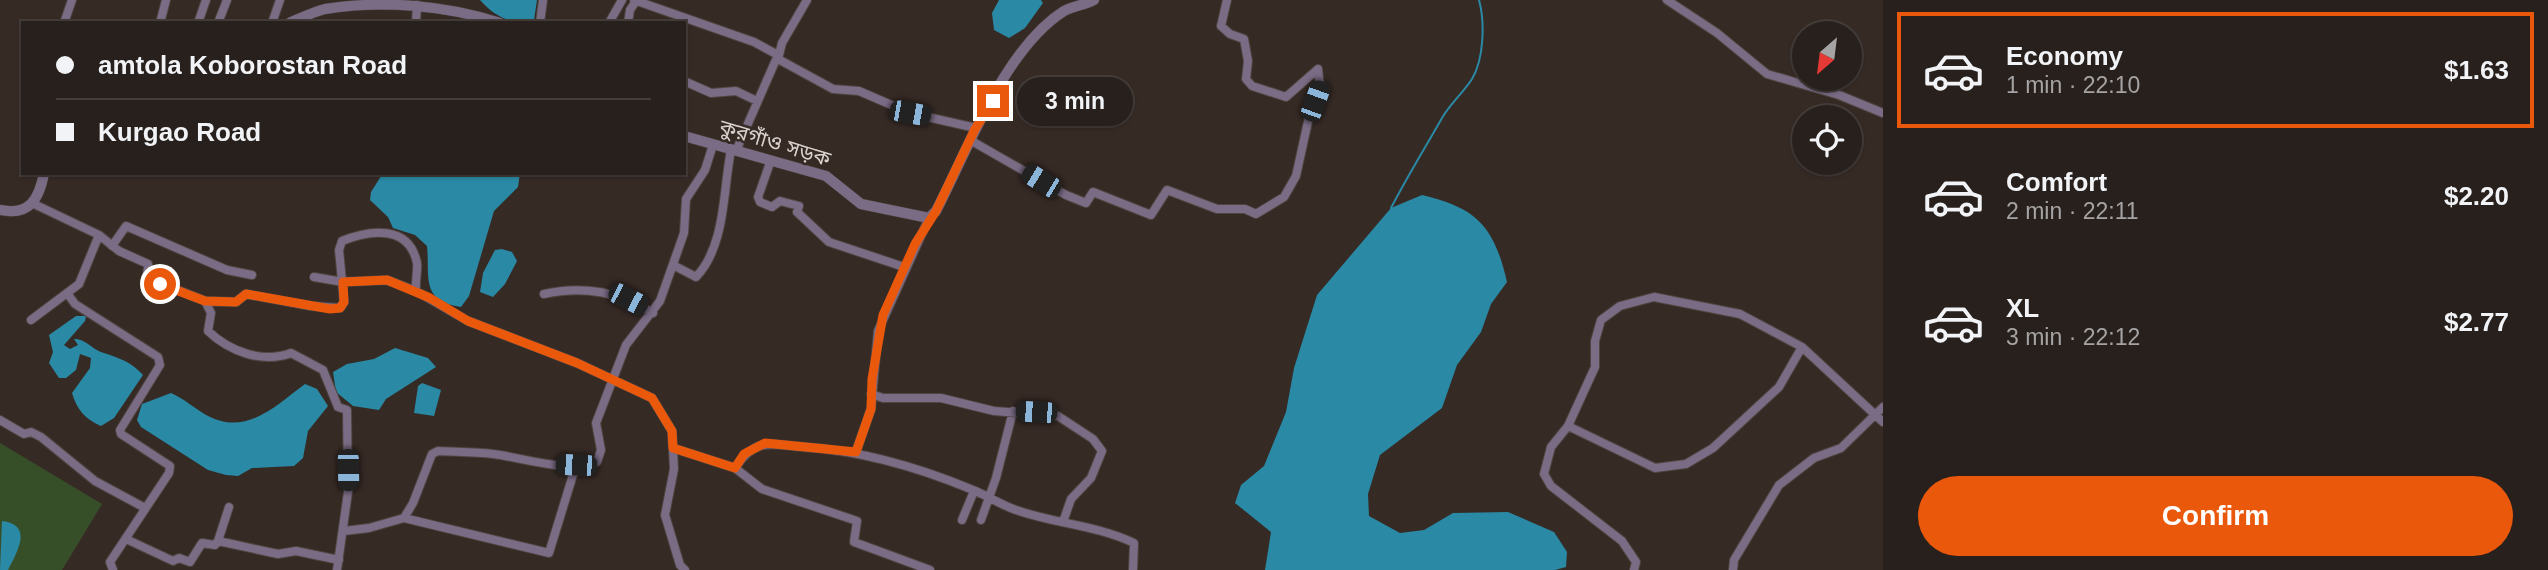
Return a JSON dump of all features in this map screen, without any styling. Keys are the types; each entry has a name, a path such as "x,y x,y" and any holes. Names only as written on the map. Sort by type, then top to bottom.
{"street":[{"path":"65,21 72,0"},
{"path":"161,21 166,0"},
{"path":"199,21 206,0"},
{"path":"219,21 227,0"},
{"path":"273,21 280,0"},
{"path":"541,21 543,0"},
{"path":"609,21 622,0"},
{"path":"673,265 696,277 707,262 719,223 734,150 806,0"},
{"path":"856,452 871,409 878,331 904,267 929,218 936,211 976,128 1030,40 1066,10 1094,0"},
{"path":"970,140 1066,195 1086,203 1093,192 1151,215 1167,190 1217,209 1245,209 1256,215 1283,197 1296,176 1309,117 1320,86 1318,69 1286,97 1252,86 1246,79 1244,39 1230,34 1221,26 1227,0"},
{"path":"1667,0 1717,33 1767,74 1839,95 1883,113"},
{"path":"628,21 635,1 754,42 778,55 778,59 833,89 859,91 910,113 976,128"},
{"path":"294,21 324,9 417,5 465,11 494,21"},
{"path":"416,21 417,5"},
{"path":"686,82 711,93 736,91 757,101"},
{"name":"কুরগাঁও সড়ক","path":"686,137 826,176 861,204 929,218"},
{"path":"404,518 413,503 432,454 438,451 491,453 576,465 597,462 601,450 596,423 626,345 653,313 684,233 686,200 705,170 713,145"},
{"path":"772,160 758,197 760,202 772,207 780,201 799,206 797,212 829,242 904,267"},
{"path":"0,210 25,210 34,204 44,175"},
{"path":"34,204 99,235 111,246 148,264 147,278 205,301 236,302 246,294 311,306 340,308 344,302 339,250 342,241 362,233 380,231 403,238 412,250 417,265 416,291"},
{"path":"111,246 126,226 227,270 252,275"},
{"path":"31,320 83,279 99,235"},
{"path":"314,277 343,282 387,280 416,291 468,321 652,398 672,431 674,469 666,515 680,565 685,570"},
{"path":"544,294 575,289 610,294 628,299 653,313"},
{"path":"67,293 75,304 158,358 160,365 120,430 121,434 170,466 127,539 110,562 113,570"},
{"path":"1634,570 1636,562 1622,541 1551,486 1544,474 1551,447 1568,426 1595,367 1595,341 1601,320 1620,306 1654,297 1740,314 1802,347 1879,410 1883,422"},
{"path":"205,301 211,313 208,331 216,338 251,356 278,358 291,354 323,370 338,407 347,409 348,492 337,570"},
{"path":"1568,426 1656,468 1686,464 1713,448 1779,387 1802,347"},
{"path":"871,394 883,398 941,398 994,411 1058,416 1093,439 1102,451 1091,478 1071,499 1063,522"},
{"path":"1733,570 1734,560 1779,485 1814,458 1841,448 1879,410"},
{"path":"981,520 996,478 1013,411"},
{"path":"0,420 24,434 31,432 41,437 95,481 145,508"},
{"path":"735,468 744,454 765,443 856,452 894,460 1015,510 1113,533 1134,543 1133,570"},
{"path":"673,448 735,468 762,489 857,520 854,542 930,570"},
{"path":"344,531 382,525 404,518 549,553 576,465"},
{"path":"962,520 974,491"},
{"path":"127,539 173,561 179,558 190,562 202,543 215,545 218,541 229,507"},
{"path":"218,541 278,554 296,551 339,560"}],"green space":[{"path":"0,443 102,504 62,570 0,570"}],"water":[{"path":"480,0 537,0 534,20 530,21 511,21 491,11"},
{"path":"999,0 1041,0 1043,3 1025,28 1009,38 994,30 992,13"},
{"path":"382,175 520,175 518,187 494,211 469,296 461,307 448,304 433,293 428,277 427,246 415,235 393,228 388,217 370,200 371,192"},
{"path":"1422,195 1457,206 1480,222 1496,247 1507,282 1491,304 1481,332 1457,365 1442,408 1380,455 1368,494 1369,516 1400,533 1424,530 1453,513 1508,512 1554,532 1567,552 1566,567 1555,570 1265,570 1271,532 1235,503 1241,485 1264,466 1286,412 1294,368 1317,295 1391,208"},
{"path":"495,250 512,252 517,261 505,284 493,297 480,292 483,273"},
{"path":"76,316 86,316 85,321 64,345 70,349 78,345 74,339 82,341 100,352 129,363 143,375 114,418 101,426 82,413 72,393 90,368 91,358 80,354 76,370 66,378 59,378 49,363 53,352 49,335"},
{"path":"395,348 428,358 436,367 386,399 379,410 353,406 336,392 333,372 347,364 374,359"},
{"path":"422,383 441,390 434,416 414,413 418,386"},
{"path":"305,384 317,389 328,406 308,431 303,458 294,466 252,468 238,476 208,470 141,427 137,420 142,404 171,393 208,416 235,423 260,416"},
{"path":"2,521 18,528 20,534 18,548 8,570 0,570"}],"waterway":[{"path":"1391,208 1442,118 1476,71 1482,40 1479,0"}],"route":[{"path":"160,284 205,301 236,302 246,294 330,309 340,308 344,302 343,282 387,280 430,298 468,321 577,363 652,398 672,431 673,448 735,468 744,454 765,443 856,452 871,409 878,331 883,315 915,244 929,218 936,211 975,129 993,101"}]}
